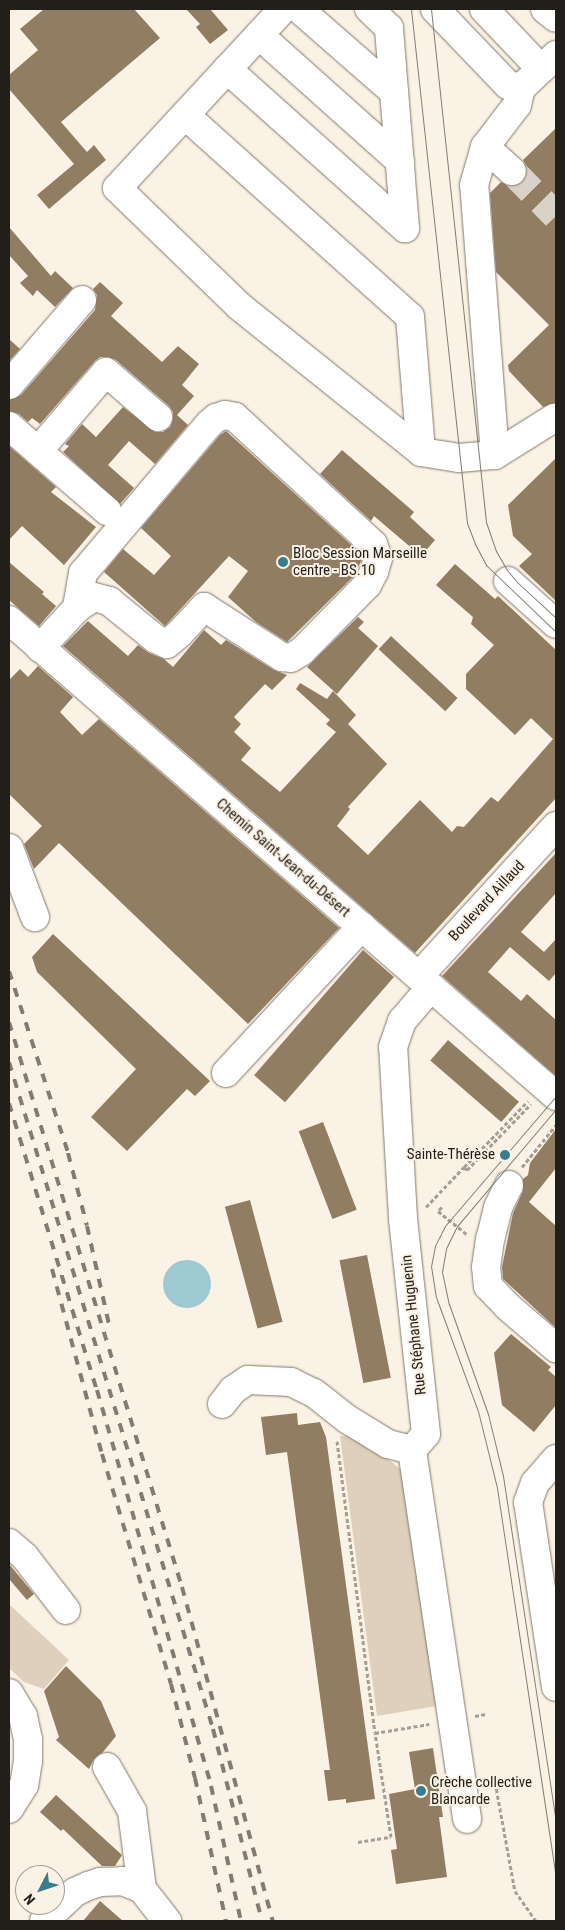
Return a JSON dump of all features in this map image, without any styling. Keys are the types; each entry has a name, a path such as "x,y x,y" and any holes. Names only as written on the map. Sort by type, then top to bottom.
{"street":[{"path":"283,9 117,188 239,306 421,452 459,458 495,455 554,418"},
{"path":"299,9 394,92"},
{"path":"227,69 405,228 389,28 369,9"},
{"path":"435,9 508,85 521,88"},
{"path":"484,9 549,62 521,88 518,105 486,147 474,185 495,455"},
{"path":"545,9 556,18"},
{"path":"259,34 400,161"},
{"path":"185,115 410,317 421,452"},
{"path":"486,147 512,171"},
{"path":"9,384 82,300"},
{"path":"38,451 106,372 158,417"},
{"path":"40,648 78,608 94,598 109,601 156,639 167,644 204,607 282,657 291,658 302,652 367,585 374,572 378,558 373,544 235,417 225,415 216,418 209,424 83,573 78,608"},
{"path":"9,426 107,511"},
{"path":"508,581 556,624"},
{"name":"Chemin Saint-Jean-du-Désert","path":"9,620 362,926 425,982 543,1094"},
{"name":"Boulevard Aillaud","path":"425,982 556,826"},
{"path":"9,848 35,917"},
{"path":"226,1073 362,926"},
{"name":"Rue Stéphane Huguenin","path":"412,1450 426,1434 403,1218 393,1047 402,1021 425,982"},
{"path":"509,1185 498,1208 489,1250 486,1267 488,1286 556,1348"},
{"path":"222,1404 233,1390 248,1380 291,1382 314,1393 388,1444 412,1450 467,1819"},
{"path":"556,1459 534,1483 528,1502 553,1647 556,1686"},
{"path":"9,1543 25,1557 66,1610"},
{"path":"9,1693 23,1716 28,1740 24,1785 9,1808"},
{"path":"107,1767 132,1811 142,1889"},
{"path":"44,1921 75,1892 88,1886 123,1881 142,1889 167,1921"}],"path":[{"path":"464,1167 468,1170 543,1094"},
{"path":"403,1218 419,1214 464,1167 543,1094"},
{"path":"509,1185 556,1125"},
{"path":"442,1207 438,1211 489,1250"},
{"path":"332,1407 375,1733 391,1837 358,1842"},
{"path":"375,1733 452,1720"},
{"path":"494,1776 515,1891 536,1921"}],"shaded area":[{"path":"351,1435 379,1452 404,1472 443,1705 377,1716 340,1436"},
{"path":"9,1604 69,1660 44,1689 24,1682 9,1668"}],"water":[{"path":"182,1260 192,1260 201,1264 207,1270 211,1284 207,1298 201,1304 192,1308 182,1308 173,1304 167,1298 163,1289 163,1279 167,1270 173,1264"}],"building":[{"path":"44,9 134,9 160,38 61,122 87,152 94,145 106,160 49,209 37,195 74,164 9,89 9,75 38,50 20,29"},
{"path":"186,9 210,9 228,30 210,44 196,27 200,24"},
{"path":"556,128 556,403 543,407 509,371 508,365 549,325 496,272 490,193 501,182 509,186 516,186 523,182 527,174 527,167 523,160"},
{"path":"9,227 51,276 55,271 73,288 55,307 37,290 33,296 20,283 28,276 9,255"},
{"path":"100,282 123,303 111,316 162,362 178,346 199,364 182,385 194,396 177,415 188,425 155,464 129,441 108,465 134,488 120,504 63,452 69,446 65,444 82,424 96,437 123,407 155,432 163,432 170,427 173,412 169,406 116,360 100,357 95,361 40,424 32,418 28,422 19,414 9,411 9,400 21,395 95,310 97,295 93,289"},
{"path":"9,339 20,349 9,361"},
{"path":"226,431 360,553 362,559 354,576 287,642 256,622 228,597 248,571 229,556 165,626 104,572 123,549 154,575 171,556 141,528 220,435"},
{"path":"9,446 56,487 51,492 96,527 64,565 22,526 9,540"},
{"path":"342,450 414,512 410,517 435,540 421,556 374,516 371,521 320,474"},
{"path":"556,458 556,601 519,566 532,554 513,536 508,505"},
{"path":"9,562 44,592 42,594 56,606 39,626 9,600"},
{"path":"455,564 495,599 498,596 556,650 556,798 415,953 63,646 88,621 128,656 138,645 149,653 164,659 173,667 204,630 221,645 226,640 274,670 287,675 272,690 265,684 234,717 241,724 234,732 251,748 241,760 280,792 336,732 326,724 330,720 296,689 300,683 327,699 333,691 356,715 348,724 387,764 348,807 350,809 337,826 368,855 420,800 452,832 457,826 464,827 491,797 498,802 553,739 531,718 515,735 466,689 466,674 494,645 471,624 473,617 436,585"},
{"path":"358,617 364,622 358,628 378,646 337,694 307,667"},
{"path":"391,636 458,698 445,711 379,649"},
{"path":"38,666 73,697 60,712 82,735 99,719 339,928 248,1024 59,843 34,869 24,844 42,826 9,794 9,680 20,669 28,677"},
{"path":"556,853 556,893 521,932 544,952 556,939 556,973 549,981 510,947 488,972 521,1001 527,994 556,1020 556,1076 442,976"},
{"path":"53,934 210,1081 195,1096 187,1089 127,1151 91,1117 136,1069 37,972 32,957"},
{"path":"363,950 394,977 285,1102 254,1075"},
{"path":"448,1040 519,1102 501,1122 430,1060"},
{"path":"323,1122 357,1210 332,1219 299,1131"},
{"path":"556,1129 556,1168 529,1202 556,1226 556,1328 503,1279 502,1267 513,1213 523,1191 523,1179 528,1175 530,1163"},
{"path":"250,1200 283,1322 257,1328 225,1207"},
{"path":"367,1255 391,1378 363,1383 340,1260"},
{"path":"511,1334 551,1367 548,1370 556,1377 556,1405 534,1432 502,1405 494,1353"},
{"path":"297,1413 298,1425 320,1422 326,1437 375,1799 346,1803 346,1799 328,1801 324,1770 330,1770 287,1452 266,1455 261,1417"},
{"path":"9,1564 34,1594 27,1600 9,1579"},
{"path":"66,1666 101,1701 116,1736 103,1752 94,1759 89,1769 56,1740 59,1737 44,1691"},
{"path":"433,1748 443,1817 439,1817 447,1877 396,1884 391,1850 397,1849 389,1794 415,1789 409,1752"},
{"path":"56,1795 122,1855 115,1866 102,1866 63,1829 61,1831 40,1812"},
{"path":"100,1901 123,1921 83,1921"}],"tunnel":[{"path":"512,171 556,216"}],"tram line":[{"path":"411,9 467,523 486,565 556,632"},
{"path":"431,9 486,522 496,551 507,570 518,583 556,618"},
{"path":"556,1096 445,1226 435,1246 431,1266 436,1297 478,1411 497,1488 556,1876"},
{"path":"556,1109 457,1226 446,1249 442,1272 449,1304 488,1414 503,1476 556,1823"}],"railway":[{"path":"9,971 68,1153 87,1226 110,1329"},
{"path":"9,1022 182,1587 273,1921"},
{"path":"9,1062 213,1729 262,1921"},
{"path":"9,1103 97,1390 211,1786 241,1921"},
{"path":"52,1269 102,1454 171,1684 195,1778 226,1921"}],"place":[{"name":"Bloc Session Marseille centre - BS.10","path":"283,562"},
{"name":"Sainte-Thérèse","path":"505,1155"},
{"name":"Crèche collective Blancarde","path":"421,1791"}]}
